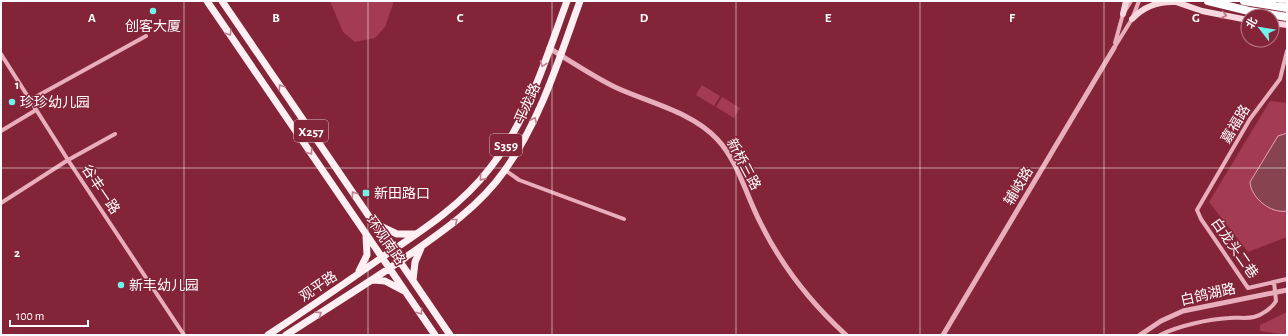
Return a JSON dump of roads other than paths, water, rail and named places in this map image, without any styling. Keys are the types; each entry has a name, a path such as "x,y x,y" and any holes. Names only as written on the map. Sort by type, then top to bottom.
{"highway":[{"path":"1208,1 1249,11 1287,17"},
{"path":"1244,1 1287,8"}],"main road":[{"name":"环观南路","path":"207,1 435,335"},
{"name":"环观南路","path":"222,1 450,335"},
{"name":"平龙路","path":"382,258 420,232 465,195 490,168 500,154 524,112 567,1"},
{"name":"平龙路","path":"400,261 424,245 477,202 505,170 530,129 580,1"},
{"path":"1123,14 1126,1"},
{"path":"1281,1 1287,2"},
{"path":"1132,19 1140,11 1151,5 1162,2 1174,2 1202,11 1240,18"},
{"path":"373,221 384,230 397,234 409,235 420,232"},
{"path":"355,276 361,269 368,255 368,241 365,232"},
{"path":"413,280 415,262 424,245"},
{"name":"观平路","path":"268,335 382,258"},
{"name":"观平路","path":"286,335 400,261"},
{"path":"371,281 381,280 389,282 409,296"}],"street":[{"path":"1114,48 1123,14 1131,1"},
{"path":"1114,48 1132,19 1139,1"},
{"path":"30,100 146,36"},
{"name":"新桥三路","path":"549,48 608,84 690,119 711,133 722,145 731,159 760,223 783,262 811,299 846,335"},
{"name":"辅岐路","path":"943,335 1114,48"},
{"name":"嘉福路","path":"1198,207 1250,119 1280,79 1287,51"},
{"name":"谷丰一路","path":"1,54 68,160 184,335"},
{"path":"1,131 36,110"},
{"path":"1,203 68,160 115,134"},
{"path":"505,170 519,180 624,219"},
{"name":"白龙头二巷","path":"1198,207 1198,215 1248,288 1287,279"},
{"path":"1160,335 1173,329 1219,319 1255,317 1276,301 1274,282"},
{"name":"白鸽湖路","path":"1140,335 1161,321 1183,311 1275,291 1287,290"}],"place":[{"name":"创客大厦","path":"153,11"},
{"name":"珍珍幼儿园","path":"12,102"},
{"name":"新田路口","path":"366,193"},
{"name":"新丰幼儿园","path":"121,285"}]}
